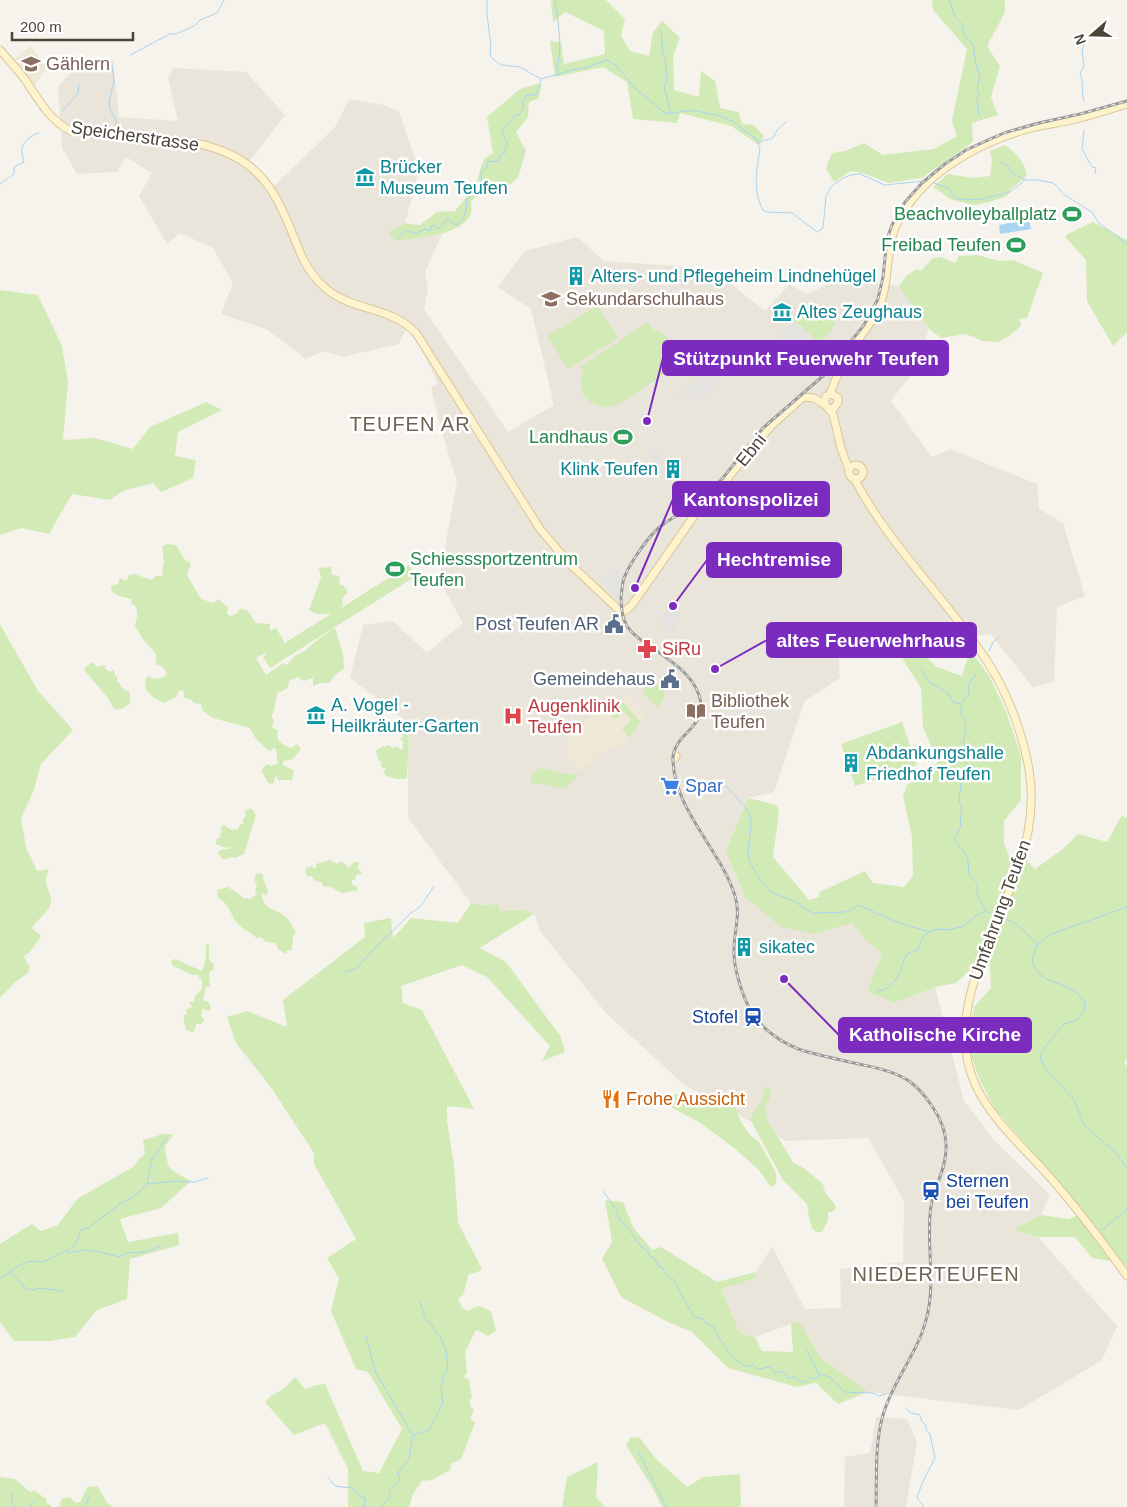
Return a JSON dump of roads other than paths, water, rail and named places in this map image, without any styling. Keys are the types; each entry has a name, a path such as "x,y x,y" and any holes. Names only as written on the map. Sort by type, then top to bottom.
{"main road":[{"name":"Speicherstrasse","path":"0,50 52,118 71,131 196,143 233,155 255,170 277,198 304,261 319,282 327,290 344,301 394,316 403,321 416,333 540,530 580,574 618,610 625,611"},
{"path":"852,468 858,466 862,469 858,478 850,476 852,468 843,445 836,414 824,401 831,396 840,371 852,349 874,318 885,288 891,241 901,216 914,197 945,168 967,154 990,143 1019,132 1127,104"},
{"name":"Ebni","path":"625,611 632,605 703,503 726,480 775,422 806,396 814,398 831,396"},
{"path":"830,407 838,402 831,396"},
{"path":"814,398 830,407"},
{"name":"Umfahrung Teufen","path":"858,478 866,502 903,553 978,647 1003,690 1019,729 1030,774 1032,798 1028,832 1020,863 972,988 966,1013 964,1034 965,1052 969,1069 987,1106 1069,1200 1127,1276"}],"water":[{"path":"1029,219 1031,229 1000,234 999,225"}],"waterway":[{"path":"130,55 170,34 176,34 194,26 200,20 217,13 224,0"},
{"path":"487,0 491,45 490,55 501,65 520,67 541,79 585,68 607,60 615,65 636,89 665,113 697,111 720,116 732,121 756,139 760,148 756,179 757,195 763,210 767,212 792,213 817,232 823,228 826,196 832,186 843,178 860,174 885,185 925,181"},
{"path":"555,0 560,44 560,53 556,67 559,73"},
{"path":"949,0 955,17 962,24 964,35 973,45 977,69 980,75 977,89 979,94 977,97 979,115"},
{"path":"661,30 667,81 664,86 671,114"},
{"path":"1084,101 1080,73 1084,66 1082,51 1086,39"},
{"path":"97,64 112,65 114,82 109,101 110,110 116,120 115,131"},
{"path":"398,238 405,230 416,234 425,229 430,231 432,225 439,229 447,219 456,225 462,220 466,211 467,199 481,187 481,172 487,167 487,162 498,161 501,154 505,153 505,147 508,145 502,131 515,115 520,114 524,107 522,102 527,95 536,95 541,80"},
{"path":"62,111 78,93 79,84"},
{"path":"759,142 773,138 777,130 786,122"},
{"path":"1084,130 1082,149 1092,167 1096,168 1095,174"},
{"path":"0,184 14,174 14,167 24,162 22,152 24,143 39,133"},
{"path":"1002,162 1008,166 1012,173 1025,180"},
{"path":"931,182 948,188 956,198 966,200 982,199 1010,192 1025,180 1053,183 1063,194 1092,212 1098,222 1127,244"},
{"path":"989,651 993,642 1000,637"},
{"path":"921,667 928,681 948,693 953,702 962,704 960,712 965,721 966,729 963,742 969,760 962,772 959,801 962,809 961,826 954,839 966,855 969,875 977,883 977,893 986,911"},
{"path":"963,703 969,693 968,685 976,674"},
{"path":"705,783 715,782 724,784 747,810 751,820 748,847 750,862 765,886 772,893 788,899 814,914 848,911 858,905 899,923 930,932 937,929 948,930 963,926 986,911 995,916"},
{"path":"346,972 357,968 411,913 421,906 434,886"},
{"path":"1127,907 1049,935 1037,945 1032,960 1040,974 1072,989 1085,1003 1084,1012 1077,1020 1064,1024 1042,1051 1040,1059 1046,1069 1074,1100 1085,1126 1116,1153 1127,1169"},
{"path":"1001,917 1017,925 1037,945"},
{"path":"877,991 888,988 893,984 908,953 918,950 924,935 930,932"},
{"path":"0,1278 24,1263 44,1262 72,1247 79,1237 80,1230 88,1228 120,1204 136,1195 147,1184 152,1159 168,1136"},
{"path":"147,1184 176,1181 195,1182 208,1178"},
{"path":"603,1191 617,1211 619,1219 628,1228 641,1247 648,1251 650,1257 654,1258 667,1276 673,1279 694,1317 703,1319 707,1324 713,1326 726,1349 740,1363 746,1367 753,1365 758,1369 770,1367 775,1373 782,1371 788,1378 795,1377 801,1382 805,1382 810,1377 814,1379 819,1374 830,1377 844,1392 873,1393 879,1396 886,1394"},
{"path":"1101,1231 1127,1209"},
{"path":"66,1253 85,1250 119,1257 128,1253 146,1252 161,1246"},
{"path":"11,1272 25,1288 62,1291"},
{"path":"381,1507 390,1497 389,1491 400,1479 398,1472 409,1460 413,1435 429,1430 443,1403 441,1390 443,1378 448,1367 446,1351 440,1336 426,1320 420,1302"},
{"path":"366,1336 375,1371 412,1434"},
{"path":"807,1350 818,1373"},
{"path":"905,1408 911,1413 920,1415 922,1422 926,1425 926,1430 930,1434 935,1458 917,1498 924,1507"},
{"path":"638,1451 666,1507"},
{"path":"328,1477 335,1486 351,1488 357,1491 359,1496 365,1498 364,1506 366,1507"},
{"path":"11,1493 12,1503 15,1507"},
{"path":"85,1507 89,1495"},
{"path":"30,1507 33,1502"}],"railway":[{"path":"692,507 722,479 763,428 824,375 864,325 878,299 883,277 887,239 892,225 905,202 922,183 966,150 1004,133 1127,101"},
{"path":"696,504 661,526 640,550 624,578 621,597 622,608 625,623 631,631 681,669 699,694 701,704 697,720 682,738 674,752 675,778 689,813 720,862 735,896 737,916 734,956 744,997 751,1011 761,1024 774,1036 788,1044 811,1053 885,1070 909,1081 922,1093 935,1111 941,1121 946,1137 944,1166 933,1197 930,1214 931,1281 929,1307 918,1342 891,1395 882,1418 877,1456 876,1507"}],"place":[{"name":"Gählern","path":"31,64"},
{"name":"Brücker Museum Teufen","path":"365,177"},
{"name":"Beachvolleyballplatz","path":"1072,214"},
{"name":"Freibad Teufen","path":"1016,245"},
{"name":"Alters- und Pflegeheim Lindnehügel","path":"576,276"},
{"name":"Sekundarschulhaus","path":"551,299"},
{"name":"Altes Zeughaus","path":"782,312"},
{"name":"Stützpunkt Feuerwehr Teufen","path":"647,421"},
{"name":"Landhaus","path":"623,437"},
{"name":"Klink Teufen","path":"673,469"},
{"name":"Schiesssportzentrum Teufen","path":"395,569"},
{"name":"Kantonspolizei","path":"635,588"},
{"name":"Hechtremise","path":"673,606"},
{"name":"Post Teufen AR","path":"614,624"},
{"name":"SiRu","path":"647,649"},
{"name":"altes Feuerwehrhaus","path":"715,669"},
{"name":"Gemeindehaus","path":"670,679"},
{"name":"Bibliothek Teufen","path":"696,711"},
{"name":"A. Vogel - Heilkräuter-Garten","path":"316,715"},
{"name":"Augenklinik Teufen","path":"513,716"},
{"name":"Abdankungshalle Friedhof Teufen","path":"851,763"},
{"name":"Spar","path":"670,786"},
{"name":"sikatec","path":"744,947"},
{"name":"Katholische Kirche","path":"784,979"},
{"name":"Stofel","path":"753,1017"},
{"name":"Frohe Aussicht","path":"611,1099"},
{"name":"Sternen bei Teufen","path":"931,1191"}],"district":[{"name":"TEUFEN AR","path":"410,424"},
{"name":"NIEDERTEUFEN","path":"936,1274"}]}
